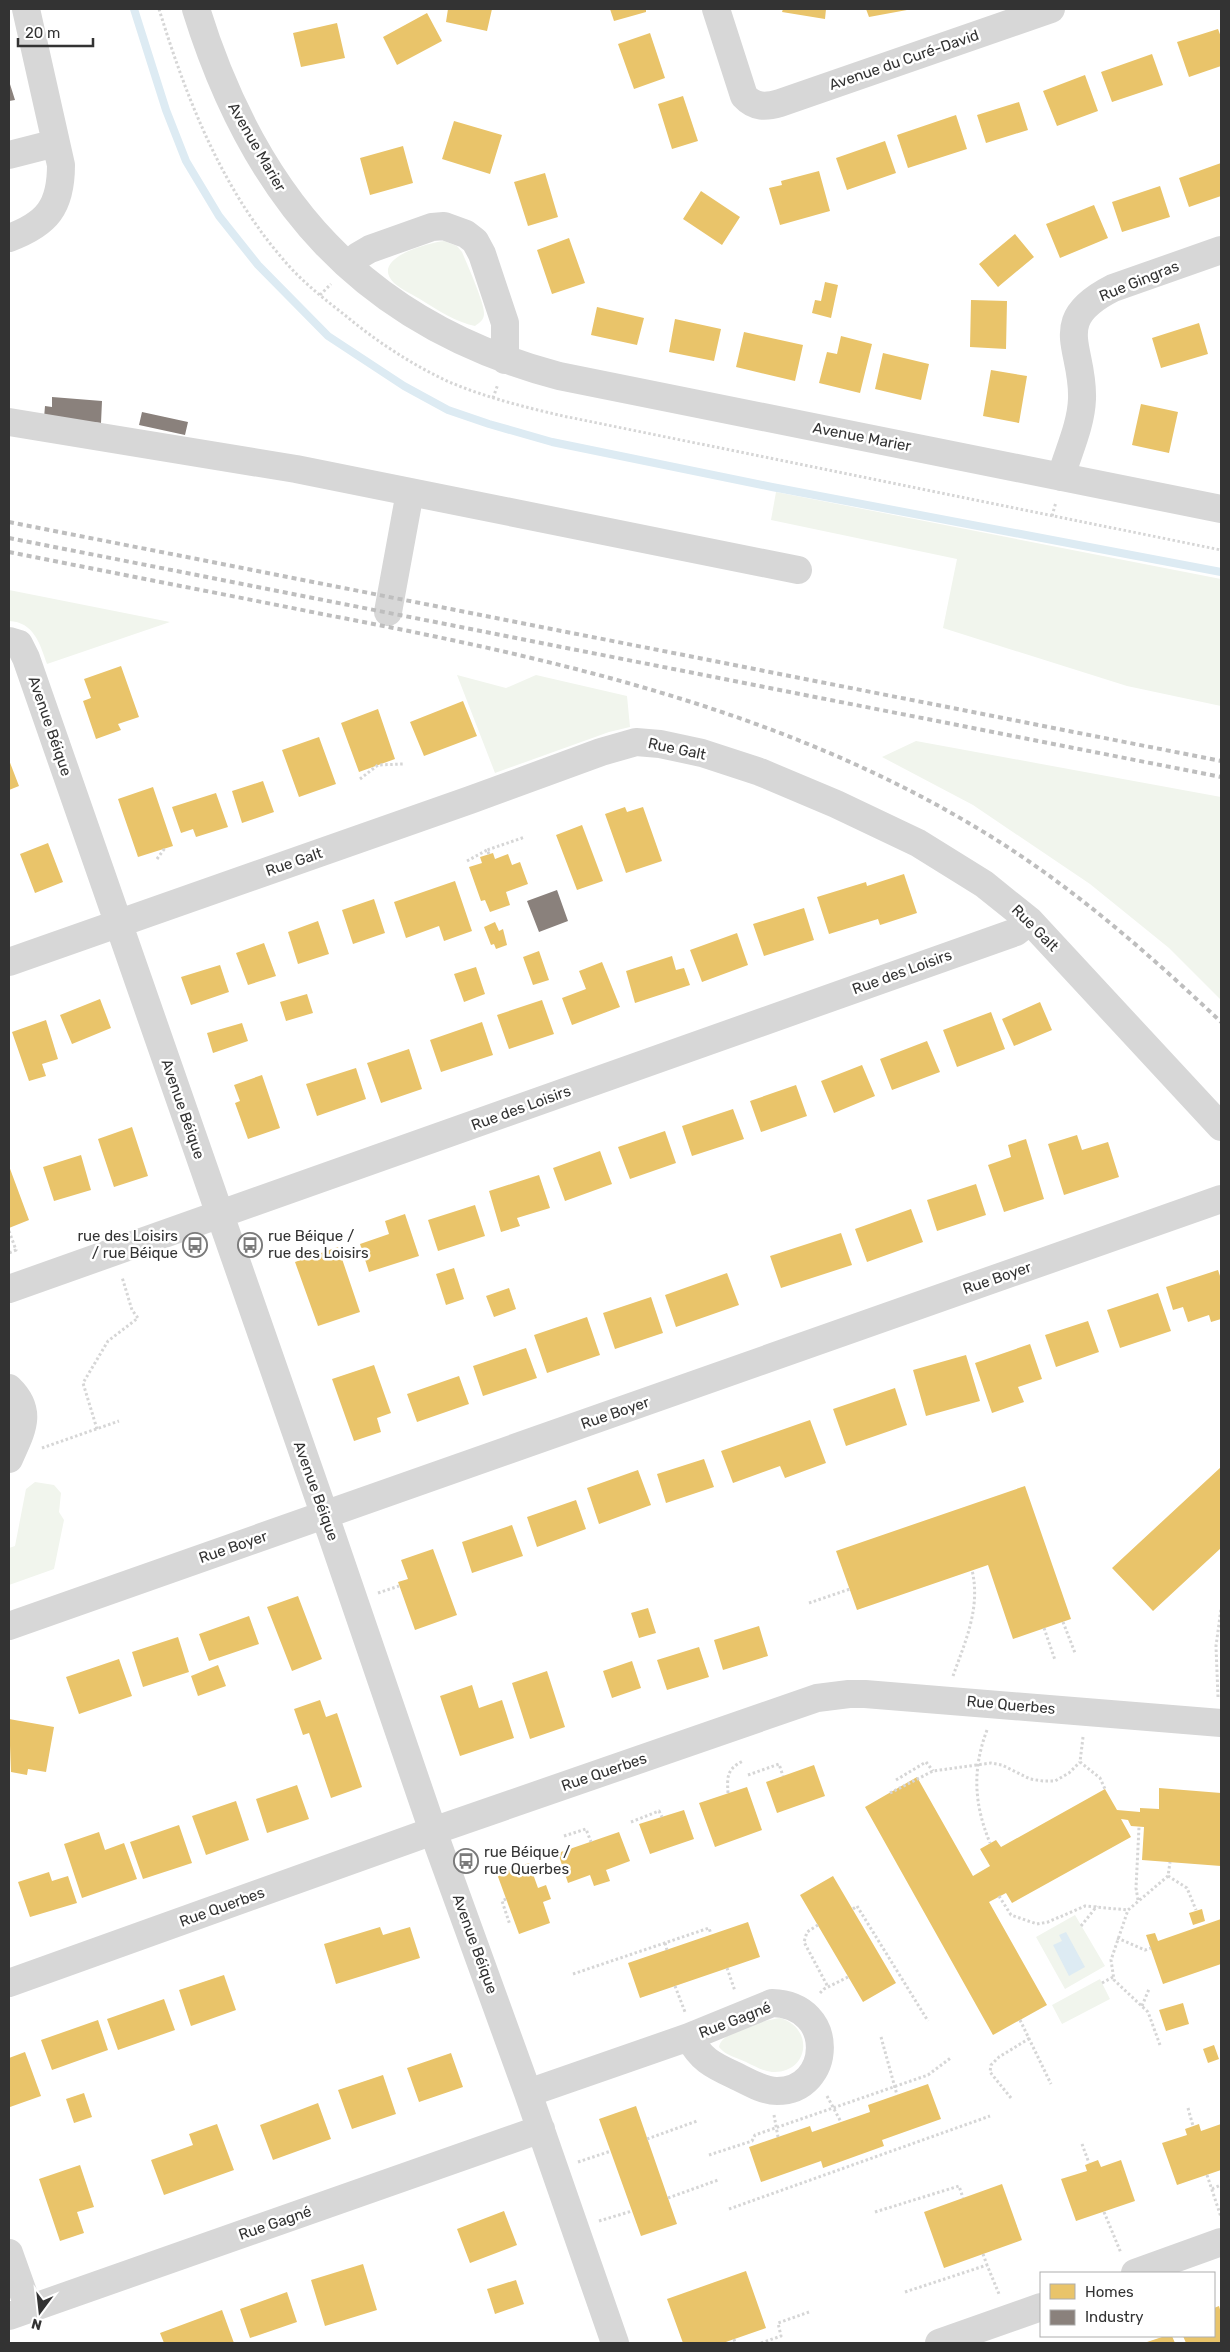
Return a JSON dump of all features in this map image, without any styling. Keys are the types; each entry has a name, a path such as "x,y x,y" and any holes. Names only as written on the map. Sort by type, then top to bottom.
{"street":[{"path":"9,238 43,220 56,203 61,186 61,166 26,9"},
{"name":"Avenue Marier","path":"196,9 224,89 259,157 294,208 349,266 386,297 448,336 505,360 585,382 1221,510"},
{"name":"Avenue du Curé-David","path":"716,9 744,96 755,105 764,106 780,103 1051,9"},
{"path":"12,148 56,143"},
{"path":"349,266 358,256 370,249 432,227 444,226 466,234 475,241 482,254 505,323 505,360"},
{"name":"Rue Gingras","path":"1061,477 1082,400 1073,334 1080,313 1087,304 1113,288 1221,250"},
{"path":"9,422 296,469 798,570"},
{"path":"388,612 410,492"},
{"name":"Avenue Béique","path":"12,641 19,644 26,658 219,1216 325,1515 433,1831 541,2129 614,2343"},
{"name":"Rue Galt","path":"9,962 601,752 636,742 678,747 760,772 888,827 976,879 1017,908 1030,921 1221,1127"},
{"name":"Rue des Loisirs","path":"9,1289 1016,932 1030,921"},
{"name":"Rue Boyer","path":"9,1626 1221,1199"},
{"path":"9,1388 18,1397 24,1413 22,1455"},
{"name":"Rue Querbes","path":"9,1983 433,1831 803,1702 832,1695 849,1694 1220,1713"},
{"name":"Rue Gagné","path":"528,2093 687,2026"},
{"name":"Rue Gagné","path":"19,2313 541,2129"},
{"path":"1129,2266 1221,2242"},
{"path":"9,2253 19,2313"},
{"path":"939,2343 1040,2307"}],"path":[{"path":"360,779 378,765 403,764"},
{"path":"467,861 486,850 524,837"},
{"path":"157,859 164,848"},
{"path":"486,850 489,854"},
{"path":"9,1231 16,1250 9,1252"},
{"path":"97,1429 83,1384 108,1342 138,1318 132,1310 120,1271"},
{"path":"22,1455 119,1421"},
{"path":"952,1682 971,1626 974,1609 972,1570"},
{"path":"372,1595 399,1586"},
{"path":"809,1603 850,1589"},
{"path":"1220,1713 1216,1646 1221,1609"},
{"path":"1063,1622 1075,1653"},
{"path":"1044,1628 1055,1660"},
{"path":"989,1724 978,1765 976,1799 980,1819 990,1843"},
{"path":"890,1793 933,1771 991,1763 1002,1765 1030,1779 1043,1782 1055,1781 1069,1773 1080,1762 1084,1732"},
{"path":"728,1793 729,1772 732,1767 743,1761"},
{"path":"896,1780 926,1762 933,1771"},
{"path":"1080,1762 1100,1778 1105,1789"},
{"path":"748,1775 779,1764 783,1776"},
{"path":"631,1822 659,1811 662,1817"},
{"path":"1138,1900 1136,1888 1139,1827"},
{"path":"564,1836 586,1829 591,1842"},
{"path":"1160,2045 1148,2012 1114,1980 1111,1960 1128,1910 1168,1876 1170,1862"},
{"path":"1168,1876 1187,1888 1196,1910"},
{"path":"999,1896 1011,1915 1038,1924 1048,1922 1085,1906 1128,1910"},
{"path":"506,1899 502,1900 510,1925"},
{"path":"853,1909 857,1906 928,2021"},
{"path":"1081,1926 1097,1906"},
{"path":"818,1925 807,1932 804,1942 828,1987"},
{"path":"573,1974 709,1928 711,1934"},
{"path":"1117,1938 1145,1950 1151,1948"},
{"path":"665,1942 667,1950"},
{"path":"881,1957 887,1954"},
{"path":"727,1968 736,1995"},
{"path":"814,1999 828,1987 848,1977"},
{"path":"1102,1983 1113,1977"},
{"path":"676,1986 687,2026"},
{"path":"1142,2006 1148,1989"},
{"path":"1020,2020 1051,2084"},
{"path":"881,2037 897,2095"},
{"path":"1011,2098 990,2072 991,2065 999,2057 1030,2038"},
{"path":"709,2155 752,2141 755,2135 928,2075 952,2057"},
{"path":"825,2093 835,2108 841,2122"},
{"path":"1188,2108 1193,2126"},
{"path":"773,2112 778,2137"},
{"path":"728,2209 990,2116"},
{"path":"647,2139 697,2121"},
{"path":"1082,2144 1089,2164"},
{"path":"573,2164 611,2151"},
{"path":"1207,2175 1221,2217"},
{"path":"668,2198 718,2180"},
{"path":"1212,2189 1221,2185"},
{"path":"875,2212 959,2186 963,2198"},
{"path":"593,2223 632,2211"},
{"path":"1104,2212 1129,2266"},
{"path":"983,2254 1001,2300"},
{"path":"905,2292 987,2265"},
{"path":"761,2343 781,2336 778,2323 809,2312"}],"shaded area":[{"path":"444,241 457,246 462,252 479,293 484,316 475,326 448,316 404,290 394,283 388,274 389,266 404,253"},
{"path":"776,492 1221,579 1221,706 1127,686 943,628 957,559 771,520"},
{"path":"9,590 170,622 47,664 35,635 24,625 9,621"},
{"path":"457,675 506,688 536,675 627,696 630,727 609,732 495,773"},
{"path":"916,741 1221,797 1221,1000 1169,948 1090,884 973,805 882,757"},
{"path":"35,1482 54,1485 61,1493 59,1512 64,1520 54,1569 9,1585 9,1548 15,1546 26,1489"},
{"path":"1075,1915 1105,1966 1065,1989 1036,1937"},
{"path":"1066,1932 1085,1967 1069,1976 1053,1945 1062,1941 1059,1935"},
{"path":"1100,1979 1110,1999 1062,2024 1052,2005"},
{"path":"780,2018 791,2023 799,2031 803,2040 803,2050 800,2058 794,2066 784,2071 772,2072 762,2069 728,2054 719,2047 727,2036 735,2031"}],"building: Homes":[{"path":"448,9 492,9 487,31 446,22"},
{"path":"610,9 646,9 646,12 614,21"},
{"path":"783,9 826,9 825,19 782,12"},
{"path":"866,9 906,9 907,10 869,17"},
{"path":"427,13 442,41 397,65 383,37"},
{"path":"337,23 345,58 301,67 293,33"},
{"path":"1218,29 1221,37 1221,66 1189,77 1177,42"},
{"path":"650,33 665,78 634,89 618,44"},
{"path":"1152,54 1163,85 1112,102 1101,72"},
{"path":"1085,75 1098,111 1057,126 1043,91"},
{"path":"683,96 698,141 672,149 658,104"},
{"path":"1019,102 1028,130 986,143 977,115"},
{"path":"956,115 967,149 908,168 897,135"},
{"path":"454,121 502,135 490,174 442,159"},
{"path":"885,141 896,173 847,190 836,158"},
{"path":"403,146 413,183 370,195 360,158"},
{"path":"1221,163 1221,196 1189,207 1179,178"},
{"path":"819,171 830,211 780,225 769,188 782,185 781,181"},
{"path":"545,173 558,217 528,226 514,182"},
{"path":"1160,186 1170,217 1122,232 1112,202"},
{"path":"701,191 740,217 722,245 683,219"},
{"path":"1094,205 1108,238 1060,258 1046,224"},
{"path":"1015,234 1034,257 998,287 979,264"},
{"path":"569,238 585,283 552,294 537,250"},
{"path":"825,282 838,285 831,318 812,313 815,300 821,301"},
{"path":"971,300 1007,301 1006,349 970,347"},
{"path":"597,307 644,318 637,345 591,335"},
{"path":"675,319 721,329 714,361 669,352"},
{"path":"1199,323 1208,354 1161,368 1152,338"},
{"path":"744,332 803,345 795,381 736,367"},
{"path":"841,336 872,344 860,393 819,383 827,352 837,354"},
{"path":"883,353 929,364 921,400 875,389"},
{"path":"991,370 1027,376 1019,423 983,416"},
{"path":"1141,404 1178,412 1169,453 1132,445"},
{"path":"121,666 139,717 118,724 121,730 96,739 83,701 91,698 84,679"},
{"path":"463,701 477,736 424,756 410,722"},
{"path":"378,709 395,759 359,772 341,723"},
{"path":"319,737 336,784 299,797 282,750"},
{"path":"9,760 19,786 9,790"},
{"path":"263,781 274,812 242,823 232,791"},
{"path":"153,787 173,846 138,857 118,799"},
{"path":"216,793 228,827 196,837 193,829 181,833 172,807"},
{"path":"625,807 627,812 643,807 662,861 626,873 605,814"},
{"path":"582,825 603,881 577,890 556,835"},
{"path":"48,843 63,882 35,893 20,854"},
{"path":"493,853 495,859 508,854 512,865 520,862 528,884 506,892 510,905 490,912 485,900 481,901 469,867 482,863 480,857"},
{"path":"904,874 917,913 880,925 878,919 829,934 817,897 866,882 867,886"},
{"path":"455,881 472,931 444,941 439,926 406,938 394,902"},
{"path":"374,899 385,933 353,944 342,910"},
{"path":"804,908 814,940 764,956 753,924"},
{"path":"318,921 329,954 298,964 288,932"},
{"path":"495,922 499,931 503,929 507,945 496,949 494,944 491,945 484,927"},
{"path":"737,933 748,965 702,982 690,950"},
{"path":"264,943 276,976 248,985 236,953"},
{"path":"539,951 549,980 533,985 523,957"},
{"path":"672,956 676,970 684,968 690,985 635,1003 626,971"},
{"path":"602,962 620,1007 572,1025 562,998 586,989 579,971"},
{"path":"220,965 229,992 191,1005 181,977"},
{"path":"476,967 485,994 464,1002 454,974"},
{"path":"307,994 313,1013 286,1021 280,1002"},
{"path":"100,999 111,1028 72,1044 60,1015"},
{"path":"542,1000 554,1034 509,1049 497,1015"},
{"path":"1040,1002 1052,1030 1014,1046 1002,1019"},
{"path":"991,1012 1005,1049 957,1067 943,1030"},
{"path":"46,1020 58,1059 42,1064 46,1076 29,1081 12,1032"},
{"path":"482,1022 493,1055 441,1072 430,1040"},
{"path":"242,1023 248,1041 213,1053 207,1033"},
{"path":"927,1041 940,1072 892,1090 880,1059"},
{"path":"409,1049 422,1089 381,1103 367,1063"},
{"path":"862,1065 875,1096 834,1113 821,1081"},
{"path":"356,1068 366,1099 317,1116 306,1084"},
{"path":"262,1075 280,1128 248,1139 235,1103 240,1101 234,1085"},
{"path":"796,1085 807,1116 761,1132 750,1101"},
{"path":"733,1109 744,1139 692,1156 682,1126"},
{"path":"132,1127 148,1176 114,1187 98,1139"},
{"path":"665,1131 676,1163 630,1179 618,1147"},
{"path":"1077,1135 1082,1150 1108,1142 1119,1177 1064,1195 1048,1144"},
{"path":"1026,1139 1044,1199 1004,1212 988,1165 1011,1157 1008,1145"},
{"path":"600,1151 612,1184 565,1201 553,1168"},
{"path":"81,1155 91,1190 54,1201 43,1167"},
{"path":"9,1166 29,1220 9,1228"},
{"path":"539,1175 550,1208 517,1218 520,1226 501,1232 489,1191"},
{"path":"976,1184 986,1215 937,1231 927,1200"},
{"path":"475,1205 485,1236 438,1251 428,1220"},
{"path":"911,1209 923,1242 867,1262 855,1229"},
{"path":"405,1214 419,1256 369,1272 360,1244 389,1234 385,1221"},
{"path":"841,1233 852,1265 781,1288 770,1256"},
{"path":"338,1247 360,1312 318,1326 295,1262"},
{"path":"454,1268 464,1299 446,1305 436,1274"},
{"path":"1218,1270 1221,1279 1221,1319 1211,1322 1209,1315 1188,1322 1183,1307 1173,1310 1166,1287"},
{"path":"727,1273 739,1305 676,1327 665,1295"},
{"path":"509,1288 516,1309 494,1317 486,1296"},
{"path":"1158,1293 1171,1331 1120,1348 1107,1310"},
{"path":"651,1297 663,1333 615,1349 603,1313"},
{"path":"587,1317 600,1355 547,1373 534,1335"},
{"path":"1088,1321 1099,1352 1056,1367 1045,1335"},
{"path":"1030,1344 1042,1379 1018,1387 1024,1402 992,1413 975,1363"},
{"path":"526,1348 537,1378 483,1396 473,1366"},
{"path":"966,1355 980,1401 926,1416 913,1370"},
{"path":"374,1365 391,1413 377,1418 381,1432 354,1441 332,1379"},
{"path":"459,1376 469,1404 417,1422 407,1394"},
{"path":"895,1388 907,1425 846,1446 833,1409"},
{"path":"810,1420 826,1463 785,1478 780,1466 733,1483 721,1451"},
{"path":"704,1459 714,1487 666,1503 657,1474"},
{"path":"1221,1467 1221,1548 1153,1611 1112,1568"},
{"path":"638,1470 651,1505 599,1524 587,1488"},
{"path":"1025,1486 1071,1619 1013,1639 988,1565 857,1610 836,1551"},
{"path":"576,1500 586,1529 537,1547 527,1517"},
{"path":"512,1525 523,1556 472,1573 462,1542"},
{"path":"433,1549 457,1615 415,1630 398,1582 408,1579 401,1560"},
{"path":"298,1596 322,1659 292,1671 267,1607"},
{"path":"648,1608 656,1633 639,1638 631,1613"},
{"path":"249,1616 259,1644 209,1661 199,1634"},
{"path":"759,1626 768,1656 723,1670 714,1640"},
{"path":"178,1637 189,1672 143,1687 132,1652"},
{"path":"699,1647 709,1677 667,1690 657,1660"},
{"path":"119,1659 132,1696 79,1714 66,1677"},
{"path":"632,1661 641,1688 612,1698 603,1671"},
{"path":"218,1665 226,1686 198,1696 191,1676"},
{"path":"547,1671 565,1727 530,1739 512,1683"},
{"path":"472,1685 479,1708 502,1700 514,1738 460,1756 440,1696"},
{"path":"320,1700 326,1717 337,1713 362,1787 331,1798 309,1733 303,1735 294,1709"},
{"path":"9,1719 54,1727 46,1772 28,1769 27,1775 11,1772"},
{"path":"814,1765 825,1796 777,1813 766,1782"},
{"path":"917,1777 973,1876 990,1866 980,1849 996,1840 1001,1847 1105,1789 1117,1810 1140,1812 1140,1808 1159,1809 1159,1788 1221,1793 1221,1866 1142,1860 1144,1827 1131,1826 1128,1820 1121,1819 1131,1837 1012,1903 1006,1893 989,1902 1047,2005 993,2035 865,1807"},
{"path":"297,1785 309,1819 267,1833 256,1799"},
{"path":"747,1787 762,1830 715,1847 699,1803"},
{"path":"236,1801 249,1840 206,1855 192,1816"},
{"path":"684,1810 694,1839 650,1854 639,1824"},
{"path":"179,1825 192,1863 143,1879 130,1842"},
{"path":"99,1832 105,1850 124,1843 137,1879 82,1898 64,1844"},
{"path":"619,1832 630,1861 606,1870 610,1881 594,1886 590,1875 568,1883 558,1853"},
{"path":"529,1863 538,1888 546,1885 551,1899 543,1902 550,1923 519,1934 497,1874"},
{"path":"49,1872 52,1881 68,1876 77,1903 30,1917 18,1882"},
{"path":"833,1876 896,1983 863,2002 800,1895"},
{"path":"1202,1909 1205,1921 1193,1925 1189,1913"},
{"path":"1221,1919 1221,1964 1163,1984 1146,1935 1155,1933 1158,1941"},
{"path":"748,1922 760,1957 640,1998 628,1963"},
{"path":"380,1927 383,1935 410,1927 420,1958 336,1984 324,1944"},
{"path":"224,1975 236,2010 191,2026 179,1990"},
{"path":"164,1999 175,2030 118,2050 107,2019"},
{"path":"1183,2003 1189,2024 1166,2031 1159,2010"},
{"path":"98,2020 108,2050 52,2070 41,2040"},
{"path":"1214,2045 1219,2059 1208,2063 1203,2049"},
{"path":"25,2052 41,2096 10,2107 9,2058"},
{"path":"451,2053 463,2087 419,2102 407,2068"},
{"path":"383,2075 396,2114 352,2129 338,2090"},
{"path":"928,2084 941,2119 882,2140 884,2146 823,2168 821,2161 761,2182 749,2147 810,2126 812,2132 870,2112 868,2105"},
{"path":"84,2093 92,2117 74,2123 66,2099"},
{"path":"318,2103 331,2139 273,2160 260,2125"},
{"path":"636,2106 677,2224 641,2236 599,2119"},
{"path":"217,2124 234,2170 164,2195 151,2160 193,2145 189,2134"},
{"path":"1199,2124 1201,2131 1221,2124 1221,2170 1177,2185 1162,2143 1187,2135 1185,2129"},
{"path":"1098,2160 1101,2167 1121,2160 1135,2201 1076,2221 1061,2179 1087,2171 1085,2165"},
{"path":"80,2165 94,2207 77,2212 84,2233 60,2241 39,2179"},
{"path":"1002,2184 1022,2240 944,2268 924,2212"},
{"path":"504,2211 517,2245 470,2263 457,2229"},
{"path":"363,2264 377,2310 325,2326 311,2280"},
{"path":"746,2271 766,2328 723,2343 683,2343 667,2299"},
{"path":"516,2280 524,2304 495,2314 487,2289"},
{"path":"287,2292 297,2322 250,2338 240,2309"},
{"path":"1219,2306 1221,2313 1221,2343 1186,2343 1183,2337 1215,2337 1215,2308"},
{"path":"222,2310 234,2343 164,2343 160,2333"},
{"path":"1162,2337 1172,2337 1175,2343 1144,2343"}],"building: Industry":[{"path":"9,81 15,100 9,101"},
{"path":"52,397 102,401 101,423 44,418 45,406 52,407"},
{"path":"142,412 188,422 185,435 139,425"},
{"path":"557,890 568,921 539,932 527,901"}],"waterway":[{"path":"134,9 166,110 186,161 219,216 258,265 328,336 404,386 448,410 552,442 772,487 1221,572"}],"railway":[{"path":"9,522 1221,761"},
{"path":"9,538 1221,777"},
{"path":"9,552 407,631 576,669 659,692 742,719 822,750 901,786 977,828 1010,849 1074,894 1104,918 1164,969 1221,1022"}],"place":[{"name":"rue des Loisirs / rue Béique","path":"195,1245"},
{"name":"rue Béique / rue des Loisirs","path":"250,1245"},
{"name":"rue Béique / rue Querbes","path":"466,1861"}]}
